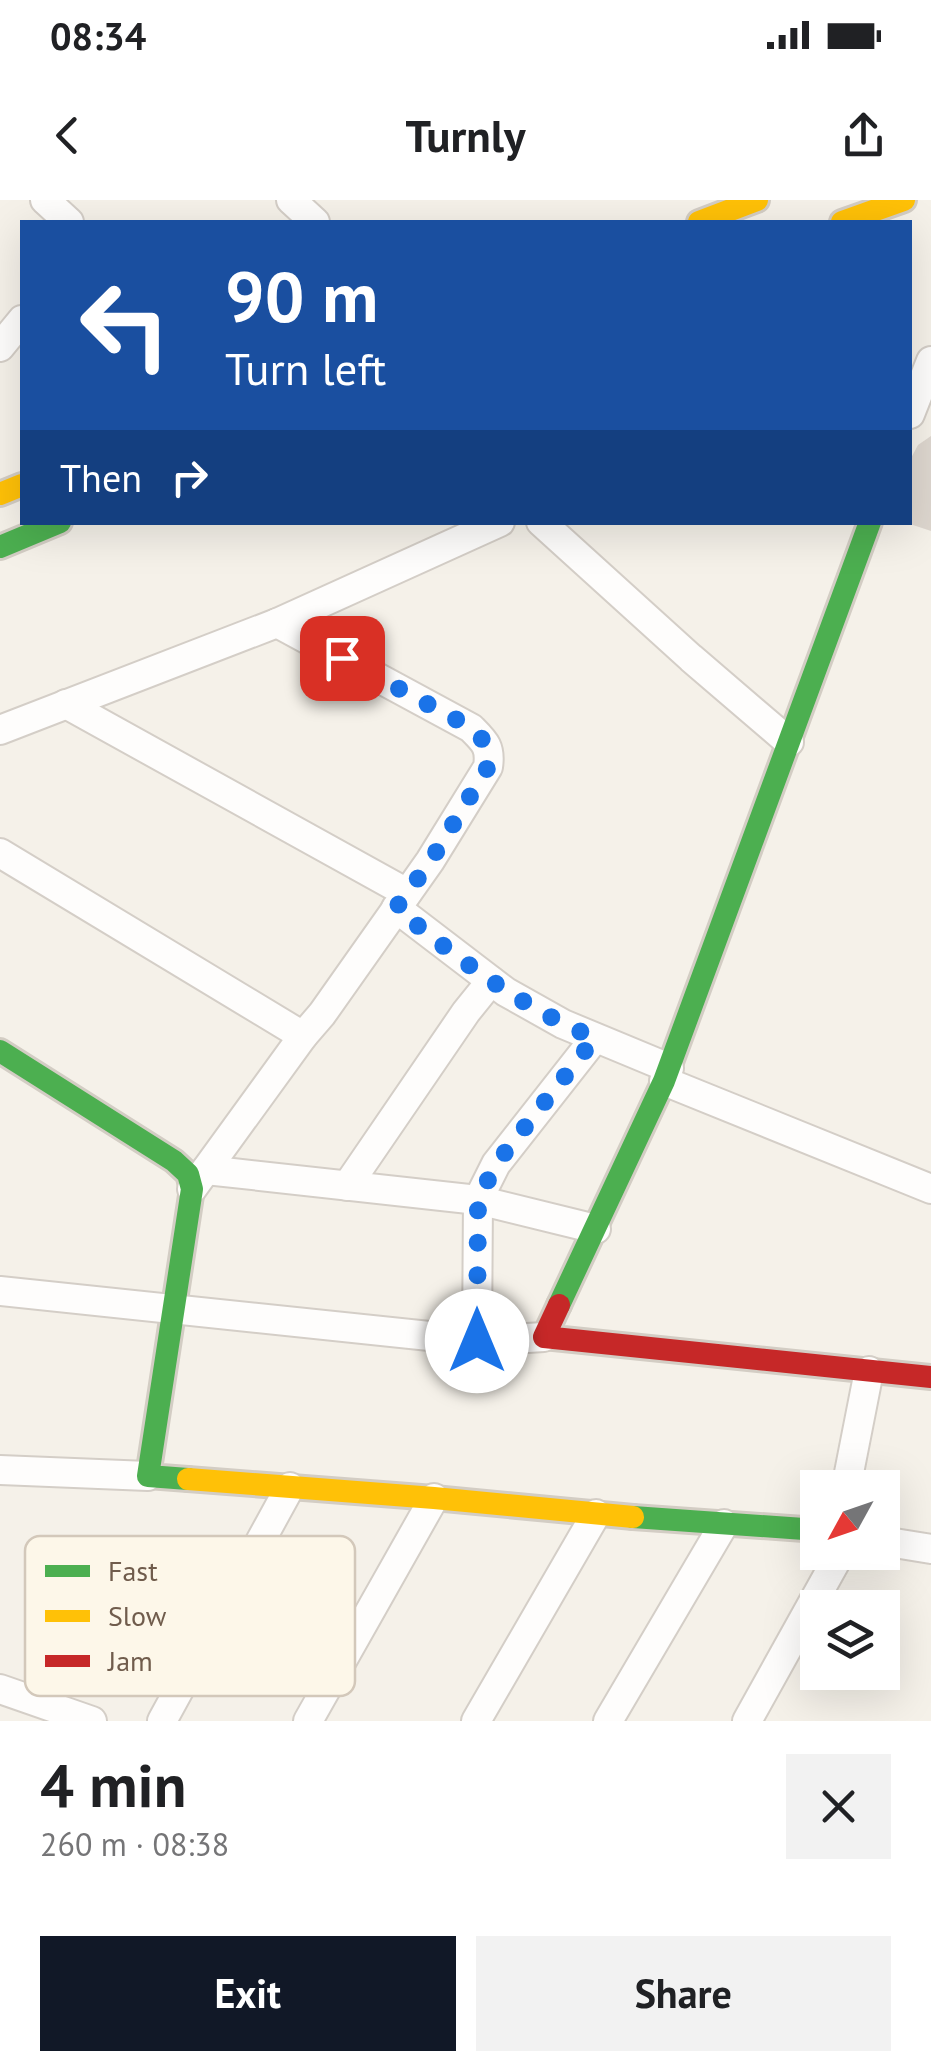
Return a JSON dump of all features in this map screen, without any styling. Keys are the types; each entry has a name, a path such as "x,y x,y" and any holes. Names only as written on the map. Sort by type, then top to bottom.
{"street":[{"path":"45,200 67,220"},
{"path":"291,200 313,220"},
{"path":"690,200 710,218 757,200"},
{"path":"848,220 904,200"},
{"path":"0,347 20,322"},
{"path":"917,400 931,360"},
{"path":"0,546 52,525"},
{"path":"0,730 278,623 493,525"},
{"path":"543,525 788,742"},
{"path":"544,1338 667,1074 869,525"},
{"path":"148,1476 199,1180 430,862 488,767 490,752 472,728 278,623"},
{"path":"66,704 401,901 490,981 563,1024 667,1074 931,1189"},
{"path":"0,853 303,1036"},
{"path":"347,1186 490,981"},
{"path":"477,1341 478,1200 496,1164 595,1038"},
{"path":"0,1051 199,1180 347,1186 478,1200 596,1229"},
{"path":"0,1292 477,1341 544,1338 931,1377"},
{"path":"850,1470 869,1371"},
{"path":"0,1470 148,1476 800,1529"},
{"path":"264,1536 290,1488"},
{"path":"355,1638 434,1498"},
{"path":"476,1721 596,1514"},
{"path":"608,1721 724,1524"},
{"path":"900,1544 931,1549"},
{"path":"747,1721 831,1570"},
{"path":"0,1689 92,1721"},
{"path":"162,1721 176,1696"},
{"path":"308,1721 322,1696"}],"building":[{"path":"931,436 931,531 912,525 912,456 918,445"}],"traffic: fast":[{"path":"0,547 53,525"},
{"path":"559,1305 664,1081 869,525"},
{"path":"0,1051 174,1161 188,1174 192,1189 148,1476 188,1479"},
{"path":"633,1517 800,1529"}],"traffic: slow":[{"path":"704,220 757,200"},
{"path":"848,220 904,200"},
{"path":"0,494 20,486"},
{"path":"188,1479 633,1517"}],"traffic: jam":[{"path":"559,1305 544,1337 931,1377"}],"route":[{"path":"342,658 472,728 490,752 488,767 430,862 396,908 506,992 595,1038 496,1164 478,1200 477,1341"}]}
